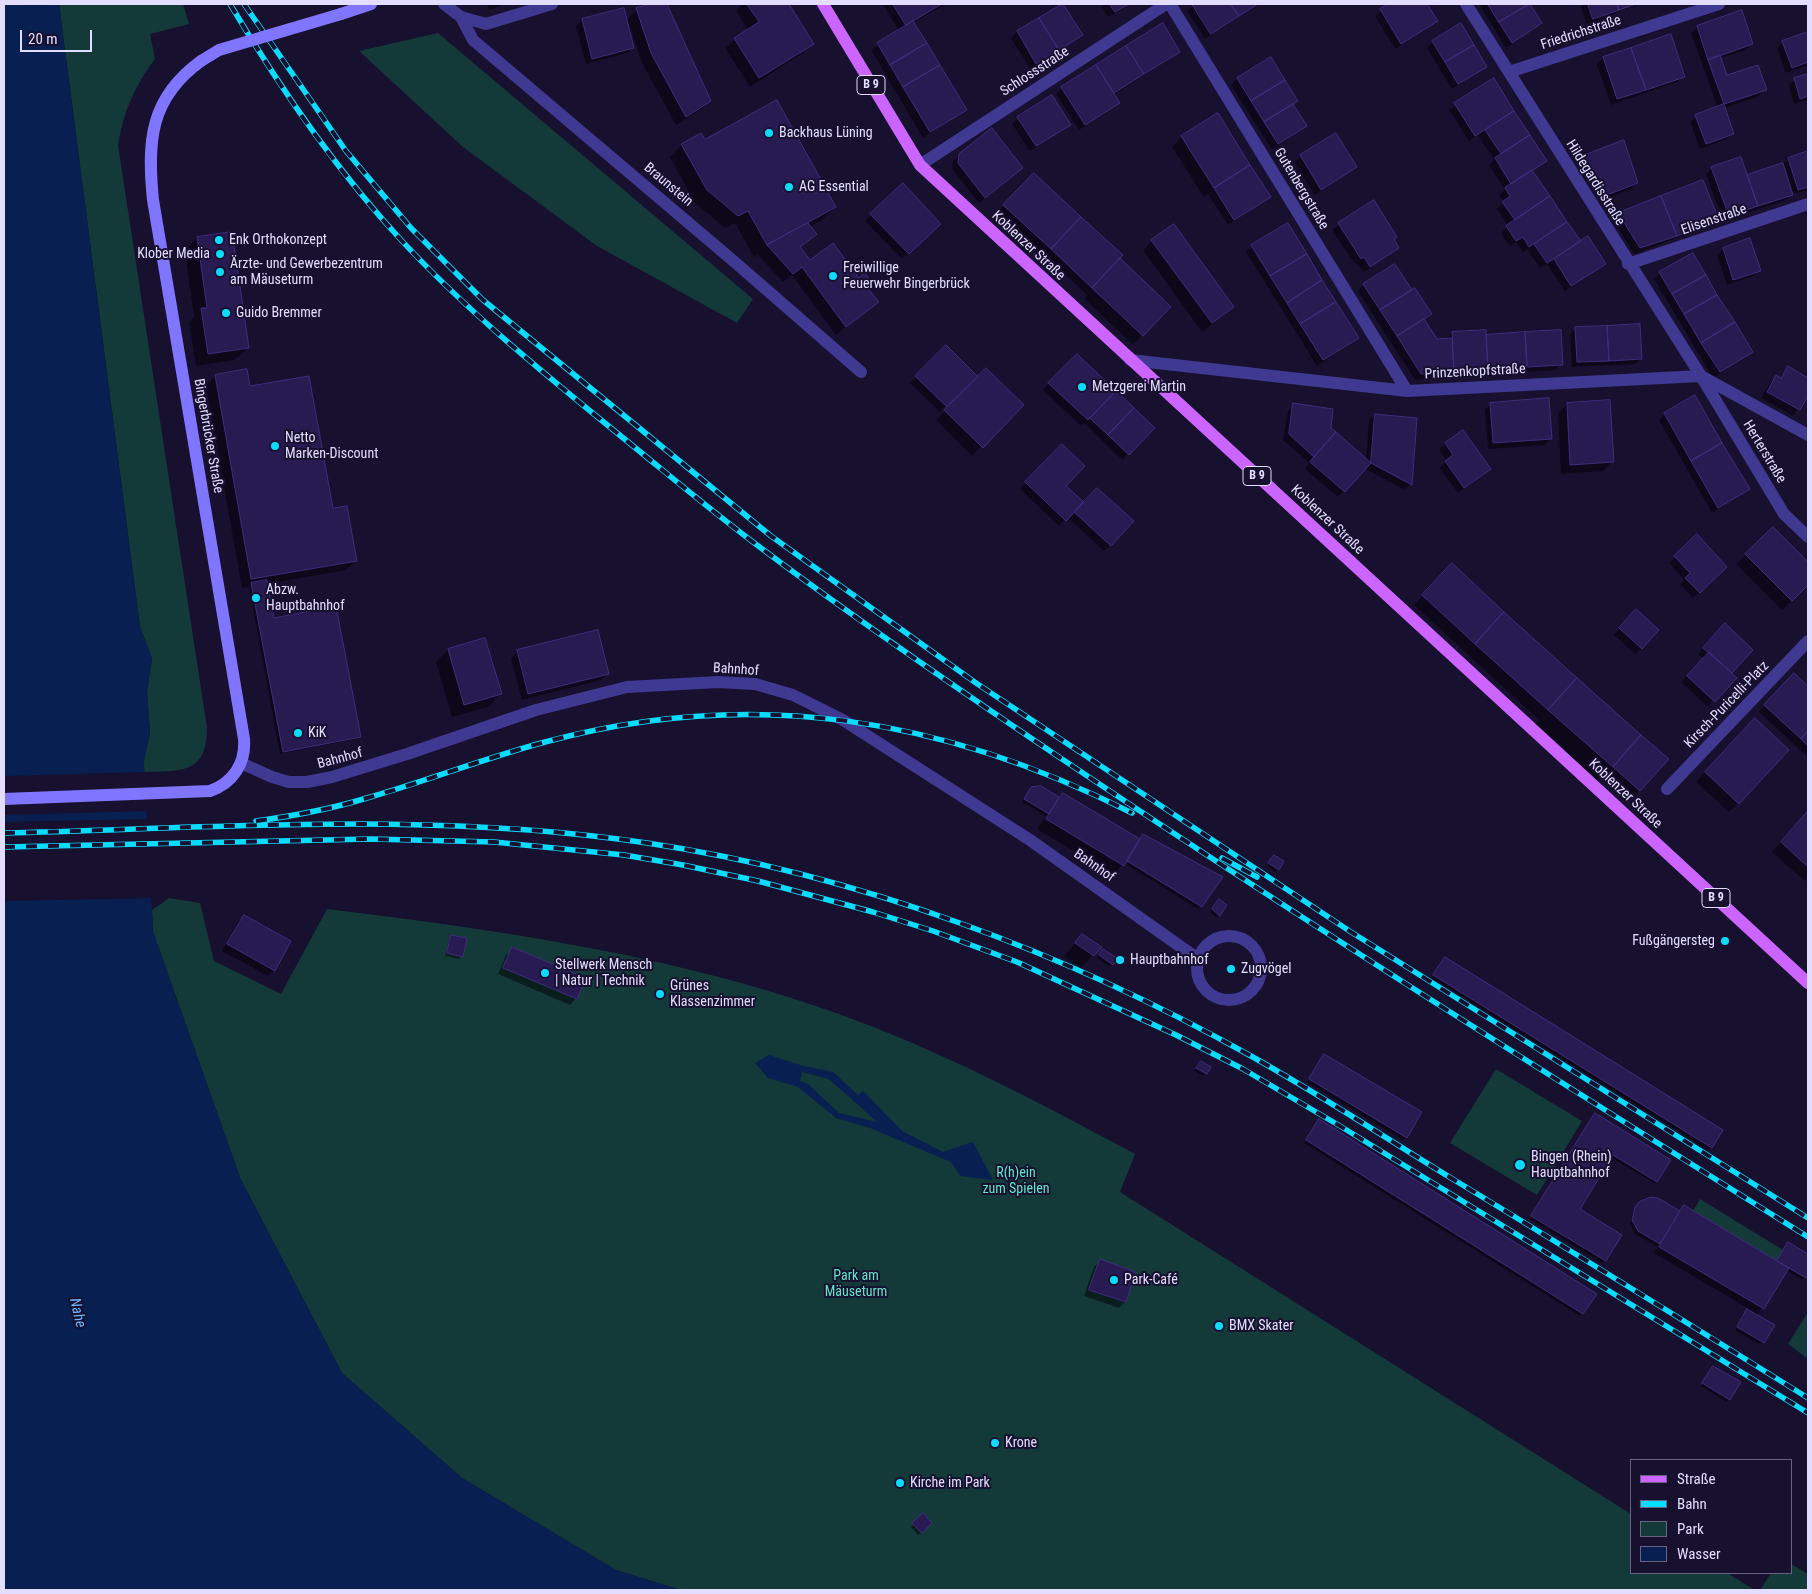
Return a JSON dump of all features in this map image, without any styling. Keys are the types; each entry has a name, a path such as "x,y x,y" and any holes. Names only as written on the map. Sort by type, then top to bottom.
{"main road":[{"name":"Bingerbrücker Straße","path":"241,763 244,753 244,739 153,200 150,169 152,133 164,101 183,75 201,60 219,50 371,4"},
{"name":"Koblenzer Straße","path":"823,4 920,164 1130,360 1808,983"},
{"path":"4,799 203,792 217,788 229,780 241,763"}],"street":[{"path":"444,4 461,17 486,24 552,4"},
{"name":"Schlossstraße","path":"920,164 1166,4"},
{"name":"Gutenbergstraße","path":"1170,4 1407,391"},
{"name":"Hildegardisstraße","path":"1466,4 1628,264 1701,376"},
{"name":"Friedrichstraße","path":"1509,72 1719,4"},
{"name":"Braunstein","path":"461,17 473,40 861,372"},
{"name":"Elisenstraße","path":"1628,264 1808,204"},
{"name":"Prinzenkopfstraße","path":"1130,360 1407,391 1701,376"},
{"path":"1701,376 1808,435"},
{"name":"Herterstraße","path":"1701,376 1784,514 1808,538"},
{"name":"Kirsch-Puricelli-Platz","path":"1667,789 1808,640"},
{"name":"Bahnhof","path":"241,763 272,777 290,782 307,782 332,777 407,754 536,710 627,688 718,682 755,684 793,695 843,720 1030,840 1198,959"},
{"path":"1219,937 1241,938 1250,944 1257,953 1260,974 1256,985 1240,998 1229,1000 1218,998 1208,993 1201,985 1196,973 1198,959 1202,950 1219,937"}],"green space":[{"path":"59,4 183,4 189,24 150,34 155,59 141,79 131,100 123,122 118,145 207,728 206,743 197,762 180,770 144,772 144,760 150,733 147,691 152,658 140,627"},
{"path":"438,33 753,299 737,323 597,246 463,147 359,51"},
{"name":"Park am Mäuseturm","path":"169,898 200,903 214,961 281,994 327,909 519,936 646,959 709,974 771,992 833,1012 911,1042 987,1077 1135,1154 1120,1192 1630,1513 1630,1574 1729,1574 1755,1590 681,1590 616,1570 462,1478 342,1373 241,1180 153,932 152,910"},
{"path":"1496,1069 1582,1121 1537,1195 1450,1143"},
{"path":"1700,1199 1783,1250 1777,1261 1693,1211"},
{"path":"1808,1312 1808,1359 1788,1344"},
{"path":"1792,1565 1808,1574 1808,1590 1760,1590 1770,1574 1792,1574"}],"water":[{"name":"Nahe","path":"4,4 59,4 140,627 152,658 147,691 150,733 144,760 153,932 241,1180 342,1373 462,1478 616,1570 681,1590 4,1590"},
{"path":"769,1055 800,1065 833,1072 858,1095 863,1091 902,1131 943,1152 973,1142 993,1180 960,1176 951,1162 870,1128 836,1118 798,1087 768,1078 755,1063","holes":["802,1072 829,1079 877,1122 839,1113 808,1084 800,1081"]}],"pier":[{"path":"147,772 149,811 4,815 4,776"},
{"path":"150,819 154,898 4,901 4,822"}],"building":[{"path":"652,4 667,4 711,101 686,117 651,53 636,8"},
{"path":"747,4 789,4 814,44 759,78 734,38 759,22"},
{"path":"893,4 942,4 906,25"},
{"path":"1063,4 1083,35 1059,50 1039,18"},
{"path":"1110,4 1129,4 1115,12"},
{"path":"1192,4 1231,4 1239,16 1211,34"},
{"path":"1231,4 1258,4 1239,16"},
{"path":"1388,4 1427,4 1438,21 1401,44 1380,9"},
{"path":"1488,4 1529,4 1499,22"},
{"path":"1530,4 1542,23 1512,43 1499,22"},
{"path":"1588,4 1617,4 1619,10 1593,19"},
{"path":"1617,4 1636,4 1619,10"},
{"path":"624,8 634,48 592,59 582,19"},
{"path":"1742,10 1753,44 1708,60 1697,26"},
{"path":"1039,18 1059,50 1036,64 1017,31"},
{"path":"913,21 927,43 890,65 877,43"},
{"path":"1163,23 1180,52 1144,74 1126,46"},
{"path":"1461,23 1474,45 1445,62 1432,41"},
{"path":"1808,32 1808,62 1792,68 1782,41"},
{"path":"1671,34 1685,77 1646,90 1631,48"},
{"path":"927,43 940,65 903,87 890,65"},
{"path":"1474,45 1487,67 1458,84 1445,62"},
{"path":"1126,46 1144,74 1114,93 1096,65"},
{"path":"1631,48 1646,90 1617,99 1603,57"},
{"path":"1720,55 1727,75 1758,65 1767,90 1724,104 1708,60"},
{"path":"1271,57 1285,80 1251,101 1237,78"},
{"path":"940,65 967,110 930,132 903,87"},
{"path":"1096,65 1120,103 1085,125 1061,87"},
{"path":"1808,74 1808,96 1800,99 1794,78"},
{"path":"1494,78 1514,111 1475,136 1454,103"},
{"path":"1285,80 1298,101 1264,122 1251,101"},
{"path":"1052,95 1071,125 1036,146 1017,117"},
{"path":"777,100 836,207 767,245 748,211 738,216 707,190 681,144 701,133 705,139"},
{"path":"1293,104 1307,126 1278,144 1264,122"},
{"path":"1724,104 1734,134 1706,144 1695,115"},
{"path":"1514,111 1530,135 1501,154 1485,130"},
{"path":"1218,113 1250,165 1214,188 1181,136"},
{"path":"992,128 1023,168 985,198 958,163 959,154"},
{"path":"1336,133 1357,167 1321,190 1300,155"},
{"path":"1530,135 1547,161 1511,184 1495,158"},
{"path":"1624,140 1638,183 1607,195 1583,156"},
{"path":"1808,151 1808,187 1798,190 1788,158"},
{"path":"1741,157 1758,206 1729,216 1711,167"},
{"path":"1783,163 1793,195 1758,206 1747,175"},
{"path":"1250,165 1271,197 1234,220 1214,188"},
{"path":"1532,170 1550,196 1515,220 1502,202 1510,196 1505,188"},
{"path":"1034,173 1081,217 1051,249 1003,205"},
{"path":"1703,180 1719,220 1677,236 1661,196"},
{"path":"903,183 941,224 909,254 870,214"},
{"path":"1550,196 1567,222 1529,247 1523,237 1516,241 1506,226"},
{"path":"1661,196 1677,236 1640,248 1618,213"},
{"path":"1374,200 1397,237 1394,239 1399,248 1370,267 1364,257 1361,259 1338,223"},
{"path":"1081,217 1123,255 1092,288 1051,249"},
{"path":"1567,222 1581,241 1547,263 1534,244"},
{"name":"Freiwillige Feuerwehr Bingerbrück","path":"808,223 817,234 800,247 810,260 833,243 859,278 865,273 871,282 866,286 879,302 846,327 802,267 793,274 767,245"},
{"path":"1288,223 1307,254 1270,276 1251,245"},
{"path":"1174,224 1234,307 1212,323 1151,240"},
{"name":"Ärzte- und Gewerbezentrum am Mäuseturm","path":"232,232 249,348 208,354 201,308 207,308 197,237"},
{"path":"1588,236 1606,264 1571,286 1554,259"},
{"path":"1750,238 1761,271 1733,280 1723,248"},
{"path":"1693,253 1706,275 1672,294 1659,272"},
{"path":"1307,254 1322,280 1287,303 1270,276"},
{"path":"1120,258 1171,307 1143,336 1092,288"},
{"path":"1395,264 1412,290 1380,310 1363,284"},
{"path":"1706,275 1717,295 1684,314 1672,294"},
{"path":"1322,280 1336,302 1300,324 1287,303"},
{"path":"1415,288 1432,314 1397,336 1380,310"},
{"path":"1717,295 1735,322 1701,343 1684,314"},
{"path":"1336,302 1359,338 1323,360 1300,324"},
{"path":"1424,319 1437,339 1452,338 1454,372 1421,374 1397,336"},
{"path":"1735,322 1753,352 1720,372 1701,343"},
{"path":"1640,324 1642,359 1609,361 1607,326"},
{"path":"1607,326 1609,361 1577,362 1575,327"},
{"path":"1486,330 1488,370 1454,372 1452,332"},
{"path":"1561,330 1563,365 1527,367 1525,332"},
{"path":"1525,332 1527,367 1488,370 1486,335"},
{"path":"946,345 978,377 947,407 915,376"},
{"name":"Metzgerei Martin","path":"1077,354 1116,391 1088,420 1048,383"},
{"path":"1788,366 1808,378 1808,396 1800,410 1767,392 1776,375 1781,378"},
{"path":"986,368 1024,405 983,448 944,410"},
{"name":"Netto Marken-Discount","path":"247,369 250,386 309,376 333,508 347,506 357,561 251,579 215,375"},
{"path":"1116,391 1134,408 1108,435 1090,418"},
{"path":"1695,395 1722,443 1691,461 1664,413"},
{"path":"1549,398 1552,439 1493,443 1490,403"},
{"path":"1610,400 1614,462 1570,465 1567,403"},
{"path":"1293,403 1333,409 1331,428 1336,432 1314,457 1289,434"},
{"path":"1134,408 1155,428 1129,455 1108,435"},
{"path":"1375,414 1417,418 1412,485 1371,463"},
{"path":"1463,430 1491,469 1464,488 1445,461 1453,455 1445,443"},
{"path":"1336,432 1371,463 1345,492 1310,462"},
{"path":"1722,443 1750,489 1718,508 1691,461"},
{"path":"1062,444 1085,466 1066,486 1084,502 1066,521 1025,482"},
{"path":"1097,488 1134,521 1111,546 1074,512"},
{"path":"1773,527 1808,562 1808,585 1792,601 1745,554"},
{"path":"1697,534 1727,567 1700,593 1685,578 1690,573 1674,556"},
{"path":"1452,563 1504,612 1475,644 1422,595"},
{"path":"267,580 274,618 336,606 361,737 283,752 251,583"},
{"path":"1636,609 1659,630 1642,649 1619,628"},
{"path":"1504,612 1577,678 1548,710 1475,644"},
{"path":"1725,623 1753,650 1732,673 1703,648"},
{"path":"598,630 609,674 528,694 517,650"},
{"path":"485,638 502,694 464,705 448,649"},
{"path":"1709,652 1737,678 1715,702 1687,676"},
{"path":"1794,673 1808,686 1808,731 1801,739 1764,705"},
{"path":"1577,678 1641,735 1613,767 1548,710"},
{"path":"1755,718 1789,750 1739,804 1705,772"},
{"path":"1808,731 1808,746 1801,739"},
{"path":"1641,735 1669,759 1640,791 1613,767"},
{"path":"1041,786 1059,797 1049,814 1024,799 1031,787"},
{"path":"1063,793 1140,839 1124,866 1046,819"},
{"path":"1808,811 1808,867 1781,842"},
{"path":"1143,834 1223,877 1202,907 1127,861"},
{"path":"1274,855 1284,861 1279,870 1268,863"},
{"path":"1219,899 1227,905 1220,916 1212,909"},
{"path":"244,915 291,941 275,971 227,944"},
{"path":"1082,934 1102,947 1094,956 1075,943"},
{"path":"451,935 467,938 463,957 447,953"},
{"name":"Stellwerk Mensch | Natur | Technik","path":"512,947 586,978 577,999 503,968"},
{"path":"1103,949 1118,959 1113,965 1099,955"},
{"path":"1445,957 1723,1130 1712,1148 1433,975"},
{"path":"1324,1054 1422,1112 1407,1138 1309,1079"},
{"path":"1201,1061 1211,1067 1207,1074 1196,1068"},
{"path":"1595,1113 1671,1160 1657,1182 1613,1155 1580,1209 1622,1235 1606,1261 1531,1216"},
{"path":"1319,1119 1597,1294 1583,1314 1306,1140"},
{"path":"1651,1197 1658,1198 1680,1211 1660,1244 1638,1231 1632,1220 1635,1207 1639,1202"},
{"path":"1684,1205 1789,1268 1764,1309 1659,1247"},
{"path":"1788,1242 1808,1254 1808,1274 1806,1278 1777,1261"},
{"path":"1100,1259 1136,1272 1126,1302 1089,1290"},
{"path":"1747,1309 1775,1325 1764,1343 1737,1327"},
{"path":"1713,1366 1741,1382 1730,1400 1702,1383"},
{"path":"923,1513 932,1523 922,1533 912,1523"}],"railway":[{"path":"230,4 289,97 331,157 377,214 402,241 454,293 509,343 693,495 801,577 909,655 1149,817 1430,999 1808,1237"},
{"path":"244,4 346,151 411,228 483,300 771,536 976,683 1351,932 1808,1218"},
{"path":"256,821 312,812 353,802 523,748 622,725 698,716 772,715 846,721 918,734 990,754 1061,780 1132,813"},
{"path":"4,833 326,824 487,827 567,833 647,843 725,857 804,875 881,897 958,923 1034,952 1108,984 1181,1019 1251,1056 1326,1100 1808,1398"},
{"path":"4,847 371,839 494,842 624,855 683,865 758,881 873,912 933,931 1017,962 1176,1035 1243,1069 1340,1126 1808,1413"},
{"path":"1222,858 1257,877"}],"place":[{"name":"Backhaus Lüning","path":"769,133"},
{"name":"AG Essential","path":"789,187"},
{"name":"Enk Orthokonzept","path":"219,240"},
{"name":"Klober Media","path":"220,254"},
{"name":"Ärzte- und Gewerbezentrum am Mäuseturm","path":"220,272"},
{"name":"Freiwillige Feuerwehr Bingerbrück","path":"833,276"},
{"name":"Guido Bremmer","path":"226,313"},
{"name":"Metzgerei Martin","path":"1082,387"},
{"name":"Netto Marken-Discount","path":"275,446"},
{"name":"Abzw. Hauptbahnhof","path":"256,598"},
{"name":"KiK","path":"298,733"},
{"name":"Fußgängersteg","path":"1725,941"},
{"name":"Hauptbahnhof","path":"1120,960"},
{"name":"Zugvögel","path":"1231,969"},
{"name":"Stellwerk Mensch | Natur | Technik","path":"545,973"},
{"name":"Grünes Klassenzimmer","path":"660,994"},
{"name":"Bingen (Rhein) Hauptbahnhof","path":"1520,1165"},
{"name":"Park-Café","path":"1114,1280"},
{"name":"BMX Skater","path":"1219,1326"},
{"name":"Krone","path":"995,1443"},
{"name":"Kirche im Park","path":"900,1483"}],"park label":[{"name":"R(h)ein zum Spielen","path":"1016,1182"}]}
